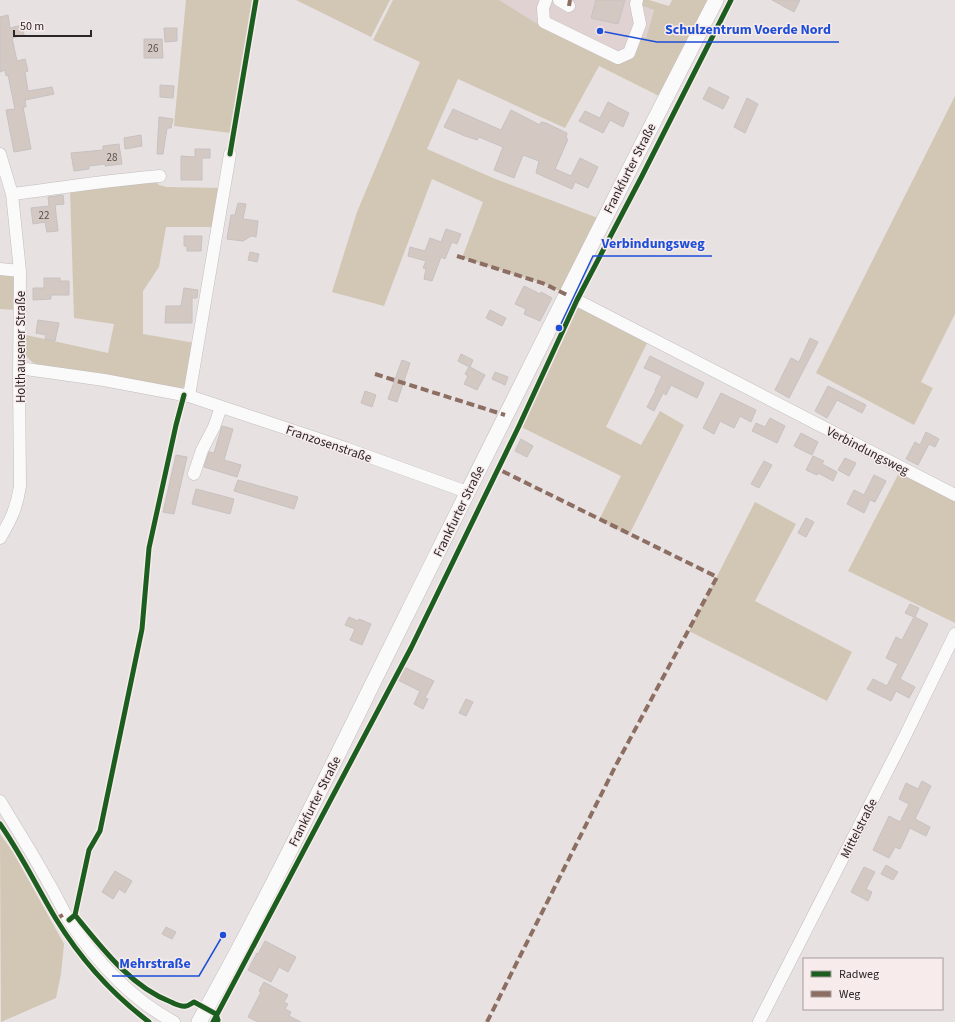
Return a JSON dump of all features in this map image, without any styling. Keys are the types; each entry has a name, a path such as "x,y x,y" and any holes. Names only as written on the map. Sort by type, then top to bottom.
{"main road":[{"name":"Frankfurter Straße","path":"199,1022 242,942 332,766 505,415 716,0"}],"street":[{"path":"546,0 543,8 544,22 618,58 630,53 640,24 636,4 637,0"},
{"name":"Holthausener Straße","path":"0,154 12,194 20,270 20,486 17,504 11,520 0,538"},
{"path":"189,396 230,154"},
{"path":"12,194 124,179 160,176"},
{"path":"0,269 20,270"},
{"name":"Verbindungsweg","path":"567,295 955,495"},
{"name":"Franzosenstraße","path":"19,368 104,380 189,396 345,448 468,492"},
{"path":"194,474 202,450 214,427 221,407"},
{"name":"Mittelstraße","path":"759,1022 904,738 955,634"},
{"path":"0,801 49,883 69,920 94,954 140,1000 174,1022"}],"shaded area":[{"path":"186,0 253,0 231,133 174,126"},
{"path":"296,0 390,0 371,37"},
{"path":"393,0 499,0 541,26 615,63 640,36 646,38 654,10 640,5 642,0 649,0 669,6 672,0 715,0 665,99 599,66 565,128 458,79 427,149 493,178 603,220 567,295 545,284 462,258 483,202 432,179 384,306 332,292 357,212 420,62 373,40"},
{"path":"499,0 642,0 654,9 646,38 632,57 541,26"},
{"path":"955,96 955,314 921,382 933,388 914,425 816,373"},
{"path":"156,182 159,185 167,187 222,188 215,227 166,227 159,267 143,291 143,334 195,343 186,386 179,390 38,365 32,362 26,356 26,335 108,353 114,324 74,318 70,189"},
{"path":"0,274 15,275 15,310 0,309"},
{"path":"577,300 648,341 606,427 641,445 660,411 684,425 629,535 599,520 621,476 519,426"},
{"path":"902,467 955,495 955,623 848,571"},
{"path":"755,502 796,524 755,601 852,652 827,701 689,631"},
{"path":"0,834 13,852 64,944 61,974 56,998 1,1022"}],"building":[{"path":"596,0 625,0 618,24 591,18"},
{"path":"772,0 800,0 794,12"},
{"path":"8,15 10,28 22,25 24,35 12,38 17,61 25,59 28,71 25,72 28,91 52,87 54,94 25,100 26,107 23,107 31,149 14,152 6,110 15,109 8,75 6,76 5,70 0,72 0,17"},
{"path":"164,28 177,28 177,41 165,42"},
{"path":"144,39 162,39 163,58 144,58"},
{"path":"160,85 174,86 173,98 160,97"},
{"path":"709,87 729,97 723,109 703,99"},
{"path":"747,98 758,104 745,133 734,127"},
{"path":"608,102 629,113 623,127 610,120 603,133 579,121 585,111 600,118"},
{"path":"453,109 501,130 511,110 540,125 541,122 546,123 567,133 566,138 568,139 555,169 571,176 580,158 598,167 588,188 575,182 572,189 536,173 539,161 523,155 514,178 494,170 503,147 479,137 477,140 465,136 444,127"},
{"path":"159,117 173,119 171,128 167,128 163,154 157,154"},
{"path":"141,135 142,146 125,149 124,138"},
{"path":"119,144 122,164 89,166 89,169 74,171 71,153 103,150 103,146"},
{"path":"195,149 210,149 210,158 202,158 202,180 181,180 181,156 195,157"},
{"path":"63,195 64,204 55,205 58,231 47,232 45,222 33,224 31,208 49,206 48,197"},
{"path":"238,203 246,204 243,219 258,221 256,237 251,236 243,241 227,239 231,215 235,215"},
{"path":"446,229 461,234 457,244 452,242 445,259 441,257 432,281 424,279 426,269 423,268 426,261 408,256 410,247 425,251 430,238 441,242"},
{"path":"184,236 202,236 201,251 187,251 187,246 184,246"},
{"path":"250,252 259,254 257,262 248,260"},
{"path":"44,278 60,278 60,281 69,281 69,295 51,295 51,299 33,300 33,288 44,288"},
{"path":"524,286 552,298 540,321 524,314 526,309 515,304"},
{"path":"184,288 198,290 197,298 192,298 192,323 165,323 166,306 181,306"},
{"path":"490,310 506,318 502,326 486,318"},
{"path":"38,320 59,323 55,341 45,339 46,335 36,333"},
{"path":"810,338 818,342 789,398 775,390 791,358 799,362"},
{"path":"461,354 473,360 470,367 485,375 477,390 464,384 468,376 465,374 469,367 458,361"},
{"path":"650,356 704,383 697,398 671,385 666,395 663,393 654,411 647,407 662,376 644,368"},
{"path":"402,360 410,363 397,402 388,399"},
{"path":"495,372 508,377 505,385 492,379"},
{"path":"828,386 866,405 862,413 837,400 827,418 815,411"},
{"path":"365,391 376,395 372,407 361,403"},
{"path":"721,393 756,410 751,422 740,416 734,428 720,421 714,434 703,428"},
{"path":"770,418 785,426 777,443 752,431 756,423 765,427"},
{"path":"222,426 233,429 224,460 241,465 237,477 204,467 209,452 214,453"},
{"path":"926,432 939,439 935,447 929,444 918,465 906,459 915,442 920,445"},
{"path":"801,433 818,442 812,455 794,446"},
{"path":"521,439 533,446 527,457 515,451"},
{"path":"176,455 187,457 174,514 163,512"},
{"path":"813,456 824,461 822,464 837,472 833,481 818,473 817,475 806,470"},
{"path":"845,458 856,463 849,476 838,470"},
{"path":"764,461 772,465 759,488 751,484"},
{"path":"874,475 886,481 875,502 870,500 864,513 847,504 854,490 864,495"},
{"path":"238,480 298,497 294,509 234,491"},
{"path":"196,489 234,499 230,514 192,504"},
{"path":"806,518 814,522 806,537 798,533"},
{"path":"910,604 919,608 915,617 928,624 900,679 915,687 909,698 896,691 891,701 867,689 873,679 887,686 898,664 886,658 896,637 902,640 914,617 905,613"},
{"path":"349,617 371,624 362,645 350,640 355,629 345,625"},
{"path":"404,667 434,681 425,698 428,699 423,709 414,704 420,691 398,680"},
{"path":"466,699 473,702 466,716 459,713"},
{"path":"922,781 931,786 915,819 930,827 926,836 910,828 900,849 895,847 889,858 873,850 889,816 900,822 909,804 899,799 906,783 918,789"},
{"path":"886,865 898,872 893,880 881,874"},
{"path":"864,867 875,872 866,889 872,892 868,901 851,892"},
{"path":"115,871 132,881 125,893 119,889 113,899 102,892"},
{"path":"166,927 176,932 172,939 162,934"},
{"path":"265,941 296,957 288,972 279,967 271,982 248,970"},
{"path":"264,982 288,995 284,1002 288,1004 285,1009 291,1012 289,1016 301,1022 258,1022 248,1017 261,992 259,991"}],"marked path":[{"path":"569,6 570,0"},
{"path":"457,256 545,284 567,295"},
{"path":"375,374 505,415"},
{"path":"487,1022 616,765 717,577 498,469"},
{"path":"56,919 66,913"}],"cycle path":[{"path":"230,154 256,0"},
{"path":"213,1022 411,648 519,426 577,300 731,0"},
{"path":"69,920 75,915 89,850 100,831 142,629 149,548 184,395"},
{"path":"0,824 8,835 56,919 75,948 122,1000 149,1022"},
{"path":"75,915 106,953 143,987 178,1005 187,1006 194,1002 216,1014 218,1020"}],"place":[{"name":"Schulzentrum Voerde Nord","path":"600,31"},
{"name":"Verbindungsweg","path":"559,328"},
{"name":"Mehrstraße","path":"223,935"}]}
